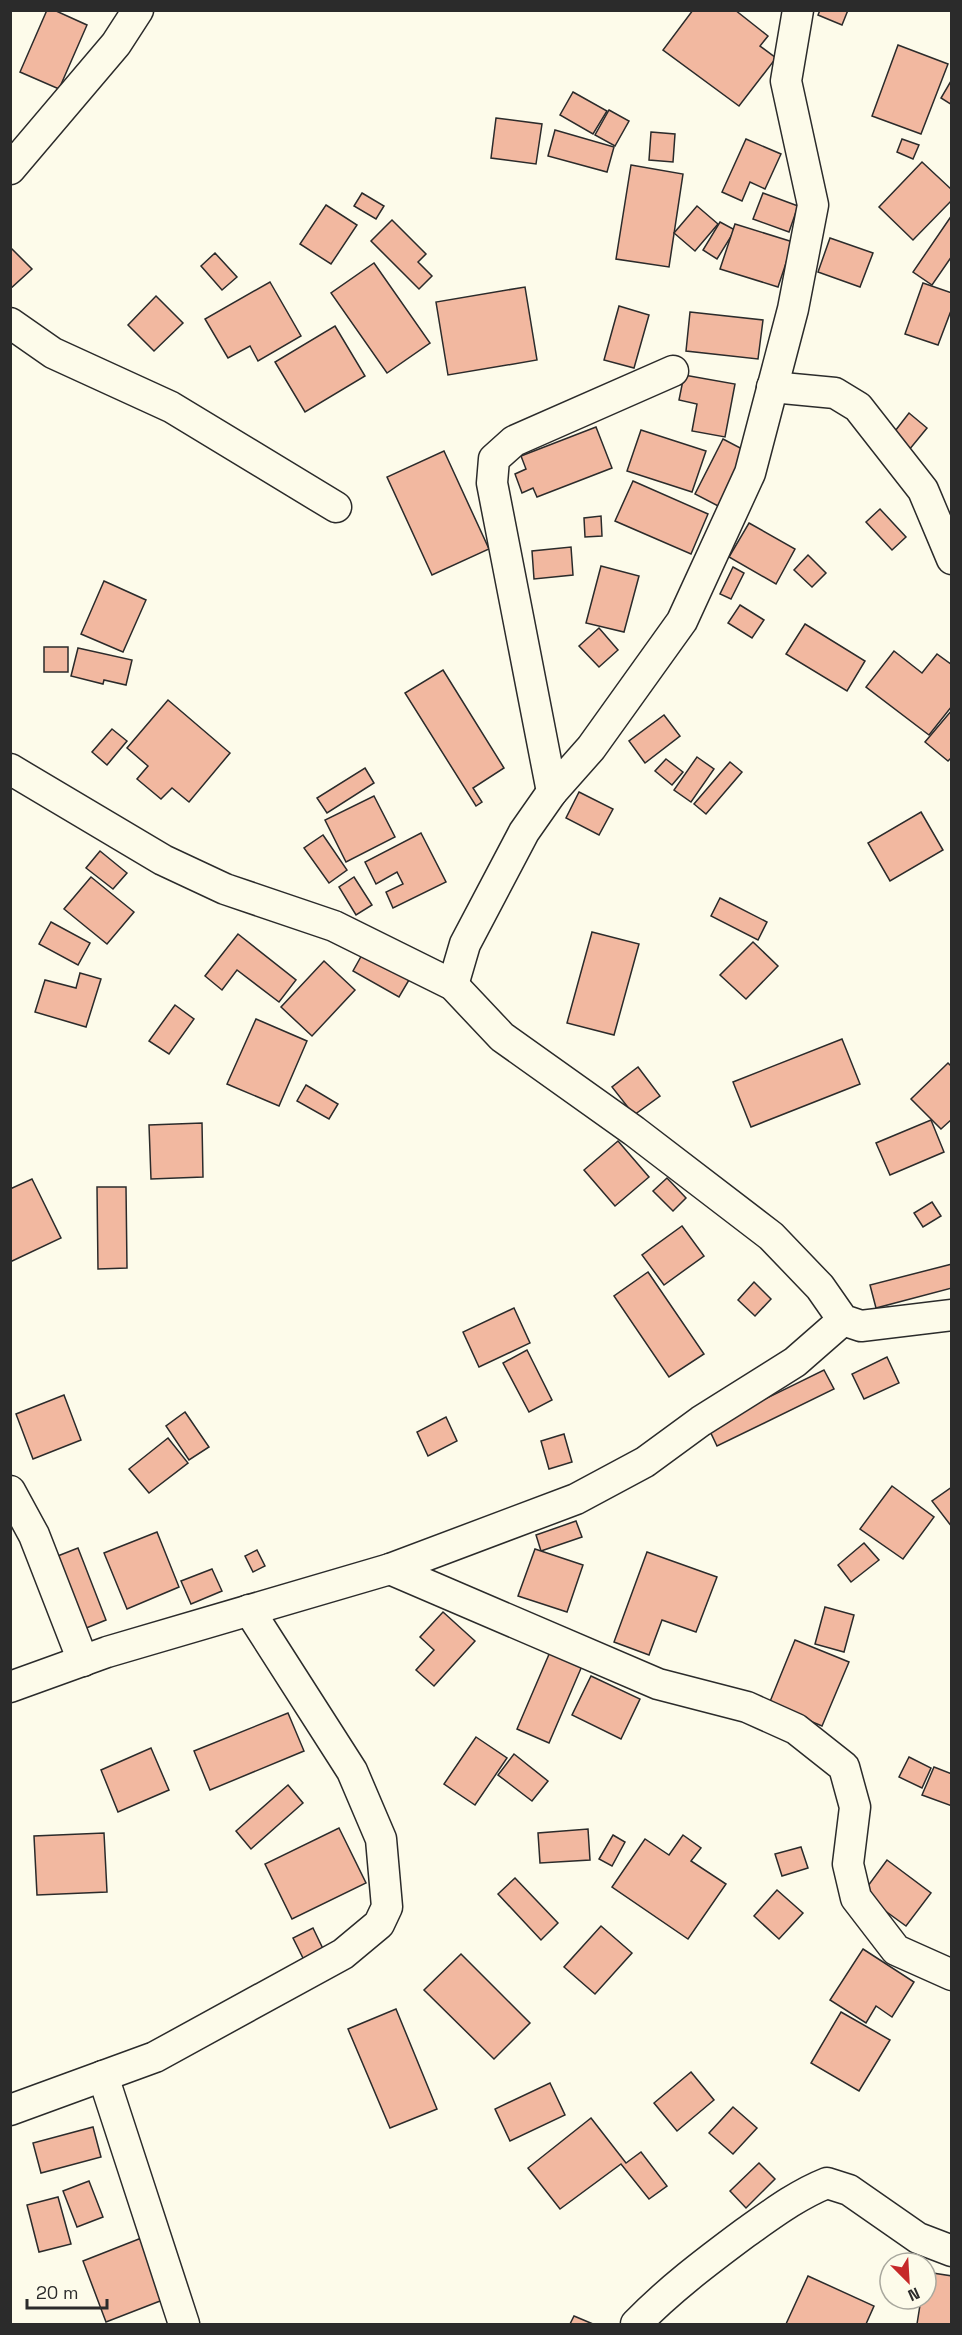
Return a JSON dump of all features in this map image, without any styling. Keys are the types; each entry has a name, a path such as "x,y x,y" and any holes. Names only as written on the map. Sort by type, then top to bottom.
{"street":[{"path":"10,169 116,44 138,10"},
{"path":"453,985 465,944 491,889 524,832 552,792 591,748 682,621 750,473 793,309 813,206 790,114 786,81 798,10"},
{"path":"10,323 53,353 171,407 336,507"},
{"path":"552,792 492,483 494,459 514,441 673,370"},
{"path":"772,387 835,393 858,407 923,490 951,559"},
{"path":"10,769 163,860 225,889 334,926 453,985 502,1036 662,1152 771,1236 820,1287 843,1320 861,1326 951,1315"},
{"path":"10,1687 83,1661 390,1569 576,1499 645,1462 701,1421 795,1362 843,1320"},
{"path":"10,1491 34,1535 83,1661"},
{"path":"390,1569 658,1684 747,1707 796,1730 844,1767 855,1806 848,1864 856,1898 896,1950 951,1975"},
{"path":"10,2110 155,2057 343,1954 379,1924 387,1907 381,1839 352,1771 249,1610"},
{"path":"103,2076 184,2325"},
{"path":"636,2325 668,2291 802,2193 827,2183 849,2190 918,2238 951,2251"}],"building":[{"path":"47,10 54,10 87,25 59,89 20,72"},
{"path":"693,10 735,10 768,36 760,46 776,58 739,106 663,50"},
{"path":"820,10 848,10 842,25 818,15"},
{"path":"898,45 948,64 921,134 872,116"},
{"path":"952,82 952,105 941,98"},
{"path":"573,92 607,111 593,134 560,115"},
{"path":"609,110 629,121 615,146 595,135"},
{"path":"496,118 542,124 536,164 491,158"},
{"path":"555,130 614,147 607,172 548,156"},
{"path":"651,132 675,134 673,162 649,160"},
{"path":"746,139 781,154 765,189 750,182 742,201 722,192"},
{"path":"902,139 919,145 913,159 897,152"},
{"path":"922,162 952,190 952,200 913,240 879,207"},
{"path":"631,165 683,174 669,267 616,259"},
{"path":"362,193 384,206 376,219 354,206"},
{"path":"763,193 798,206 789,232 753,219"},
{"path":"326,205 357,225 331,264 300,244"},
{"path":"697,206 718,224 695,251 674,233"},
{"path":"952,215 952,256 932,285 913,272"},
{"path":"392,220 426,254 418,262 432,276 419,289 371,241"},
{"path":"720,222 735,230 717,259 703,250"},
{"path":"735,224 793,242 778,287 720,269"},
{"path":"830,238 873,253 860,287 818,272"},
{"path":"10,247 32,269 10,289"},
{"path":"215,253 237,277 222,290 201,266"},
{"path":"374,263 430,343 387,373 331,293"},
{"path":"270,282 301,336 258,361 250,346 228,358 205,319"},
{"path":"923,283 952,293 952,308 938,345 905,334"},
{"path":"525,287 537,360 448,375 436,302"},
{"path":"156,296 183,323 154,351 128,325"},
{"path":"619,306 649,315 634,368 604,360"},
{"path":"690,312 763,320 758,359 686,351"},
{"path":"335,326 365,376 305,412 275,362"},
{"path":"684,375 735,384 725,437 692,431 697,404 679,400"},
{"path":"909,413 927,428 909,450 892,435"},
{"path":"596,427 612,468 537,497 533,488 522,493 515,474 526,469 521,456"},
{"path":"641,430 706,451 692,492 627,471"},
{"path":"723,439 748,452 720,507 695,494"},
{"path":"444,451 489,549 432,575 387,477"},
{"path":"633,481 708,514 691,554 615,521"},
{"path":"880,509 906,537 892,550 866,522"},
{"path":"601,516 602,536 585,537 584,518"},
{"path":"749,523 795,549 776,584 729,557"},
{"path":"571,547 573,575 534,579 532,551"},
{"path":"808,555 826,573 812,587 794,570"},
{"path":"601,566 639,576 624,632 586,623"},
{"path":"733,567 744,573 731,599 720,594"},
{"path":"104,581 146,600 123,652 81,634"},
{"path":"740,605 764,620 752,638 728,623"},
{"path":"805,624 865,661 847,691 786,654"},
{"path":"599,628 618,650 599,667 579,646"},
{"path":"44,647 68,647 68,672 44,672"},
{"path":"78,648 132,660 126,685 104,680 103,684 71,676"},
{"path":"894,651 922,673 937,654 952,665 952,706 929,735 866,687"},
{"path":"443,670 504,768 473,788 482,802 476,806 405,693"},
{"path":"168,700 230,753 189,802 172,788 161,799 137,779 148,766 127,748"},
{"path":"952,710 952,757 948,761 925,742"},
{"path":"664,715 680,736 645,763 629,741"},
{"path":"112,729 127,741 107,765 92,752"},
{"path":"697,757 714,769 691,802 674,790"},
{"path":"666,759 683,772 672,785 655,771"},
{"path":"730,762 742,772 706,814 694,804"},
{"path":"365,768 374,783 327,813 317,798"},
{"path":"579,792 613,809 599,835 566,818"},
{"path":"374,796 395,837 346,862 325,820"},
{"path":"921,812 943,850 890,881 868,843"},
{"path":"421,833 446,882 393,908 386,892 403,884 397,872 376,884 365,862"},
{"path":"323,835 347,870 329,883 304,848"},
{"path":"100,851 127,873 113,889 86,868"},
{"path":"91,877 134,912 107,944 64,909"},
{"path":"354,877 372,905 356,915 339,887"},
{"path":"720,898 767,922 758,940 711,916"},
{"path":"51,922 90,943 78,965 39,944"},
{"path":"592,932 639,944 614,1035 567,1023"},
{"path":"238,934 296,980 279,1002 237,970 222,990 205,976"},
{"path":"753,942 778,966 746,999 720,975"},
{"path":"363,953 409,980 399,997 353,971"},
{"path":"324,961 355,990 312,1036 281,1007"},
{"path":"80,973 101,979 86,1027 35,1012 45,980 76,988"},
{"path":"175,1005 194,1019 169,1054 149,1041"},
{"path":"256,1019 307,1041 279,1106 227,1084"},
{"path":"842,1039 860,1084 751,1127 733,1082"},
{"path":"948,1063 952,1067 952,1119 941,1129 911,1099"},
{"path":"638,1067 660,1096 634,1115 612,1087"},
{"path":"306,1085 338,1104 329,1119 297,1101"},
{"path":"931,1120 944,1152 890,1175 876,1143"},
{"path":"202,1123 203,1177 151,1179 149,1125"},
{"path":"618,1141 649,1177 615,1206 584,1170"},
{"path":"667,1178 686,1198 673,1211 653,1191"},
{"path":"32,1179 61,1238 10,1262 10,1189"},
{"path":"97,1187 126,1187 127,1268 98,1269"},
{"path":"932,1202 941,1216 923,1227 914,1213"},
{"path":"682,1226 704,1256 664,1285 642,1255"},
{"path":"952,1264 952,1288 876,1308 870,1285"},
{"path":"648,1272 704,1354 669,1377 614,1296"},
{"path":"754,1282 771,1299 755,1316 738,1300"},
{"path":"514,1308 530,1343 479,1367 463,1332"},
{"path":"527,1350 552,1400 529,1412 503,1363"},
{"path":"887,1357 899,1383 864,1399 852,1374"},
{"path":"824,1370 834,1389 717,1446 708,1427"},
{"path":"64,1395 81,1440 33,1459 16,1414"},
{"path":"185,1412 209,1447 189,1460 166,1426"},
{"path":"446,1417 457,1441 428,1456 417,1432"},
{"path":"564,1434 572,1462 549,1469 541,1441"},
{"path":"168,1438 188,1463 149,1493 129,1469"},
{"path":"892,1486 934,1517 903,1559 860,1529"},
{"path":"952,1487 952,1527 932,1501"},
{"path":"576,1521 582,1537 541,1551 536,1535"},
{"path":"157,1532 179,1587 127,1609 104,1553"},
{"path":"864,1543 879,1560 851,1582 838,1565"},
{"path":"78,1548 106,1620 74,1633 45,1561"},
{"path":"535,1549 583,1565 567,1612 518,1596"},
{"path":"257,1550 265,1566 253,1572 245,1556"},
{"path":"647,1552 717,1577 696,1632 662,1620 649,1655 614,1642"},
{"path":"212,1569 222,1591 191,1604 181,1581"},
{"path":"825,1607 854,1615 844,1652 815,1644"},
{"path":"443,1612 475,1641 434,1686 416,1670 434,1650 420,1637"},
{"path":"795,1640 849,1662 822,1726 769,1704"},
{"path":"550,1652 582,1666 549,1743 517,1729"},
{"path":"591,1676 640,1699 621,1739 572,1715"},
{"path":"288,1713 304,1751 210,1790 194,1751"},
{"path":"476,1737 507,1758 475,1805 444,1784"},
{"path":"151,1748 169,1790 118,1812 101,1770"},
{"path":"514,1754 548,1781 532,1801 498,1775"},
{"path":"909,1757 931,1768 922,1788 899,1777"},
{"path":"934,1767 952,1774 952,1806 922,1795"},
{"path":"288,1785 303,1803 251,1849 236,1831"},
{"path":"339,1828 366,1883 292,1919 265,1864"},
{"path":"588,1829 590,1860 540,1863 538,1833"},
{"path":"104,1833 107,1892 37,1895 34,1836"},
{"path":"613,1835 625,1842 612,1866 599,1859"},
{"path":"683,1835 701,1848 691,1861 726,1884 688,1939 612,1887 645,1839 669,1855"},
{"path":"801,1847 808,1868 782,1876 775,1854"},
{"path":"887,1860 931,1893 906,1926 862,1894"},
{"path":"515,1878 558,1923 541,1940 498,1894"},
{"path":"777,1890 803,1913 779,1939 754,1916"},
{"path":"601,1926 632,1953 595,1994 564,1967"},
{"path":"313,1928 325,1953 305,1962 293,1938"},
{"path":"863,1949 914,1982 892,2017 876,2006 866,2023 830,2000"},
{"path":"461,1954 530,2023 494,2059 424,1990"},
{"path":"396,2009 437,2109 390,2128 348,2029"},
{"path":"841,2012 890,2040 859,2091 811,2063"},
{"path":"691,2072 714,2100 677,2131 654,2103"},
{"path":"550,2083 565,2115 510,2141 495,2109"},
{"path":"733,2107 757,2128 733,2154 709,2133"},
{"path":"591,2118 626,2163 641,2152 667,2186 649,2199 621,2164 560,2209 528,2168"},
{"path":"93,2127 101,2157 41,2173 33,2143"},
{"path":"759,2163 775,2179 746,2208 730,2191"},
{"path":"89,2181 103,2217 77,2227 63,2191"},
{"path":"58,2197 71,2244 39,2252 27,2205"},
{"path":"149,2235 173,2296 106,2322 83,2261"},
{"path":"938,2274 952,2276 951,2324 917,2324 919,2311 938,2311"},
{"path":"808,2276 874,2306 866,2324 786,2324"},
{"path":"574,2316 593,2324 570,2324"}]}
